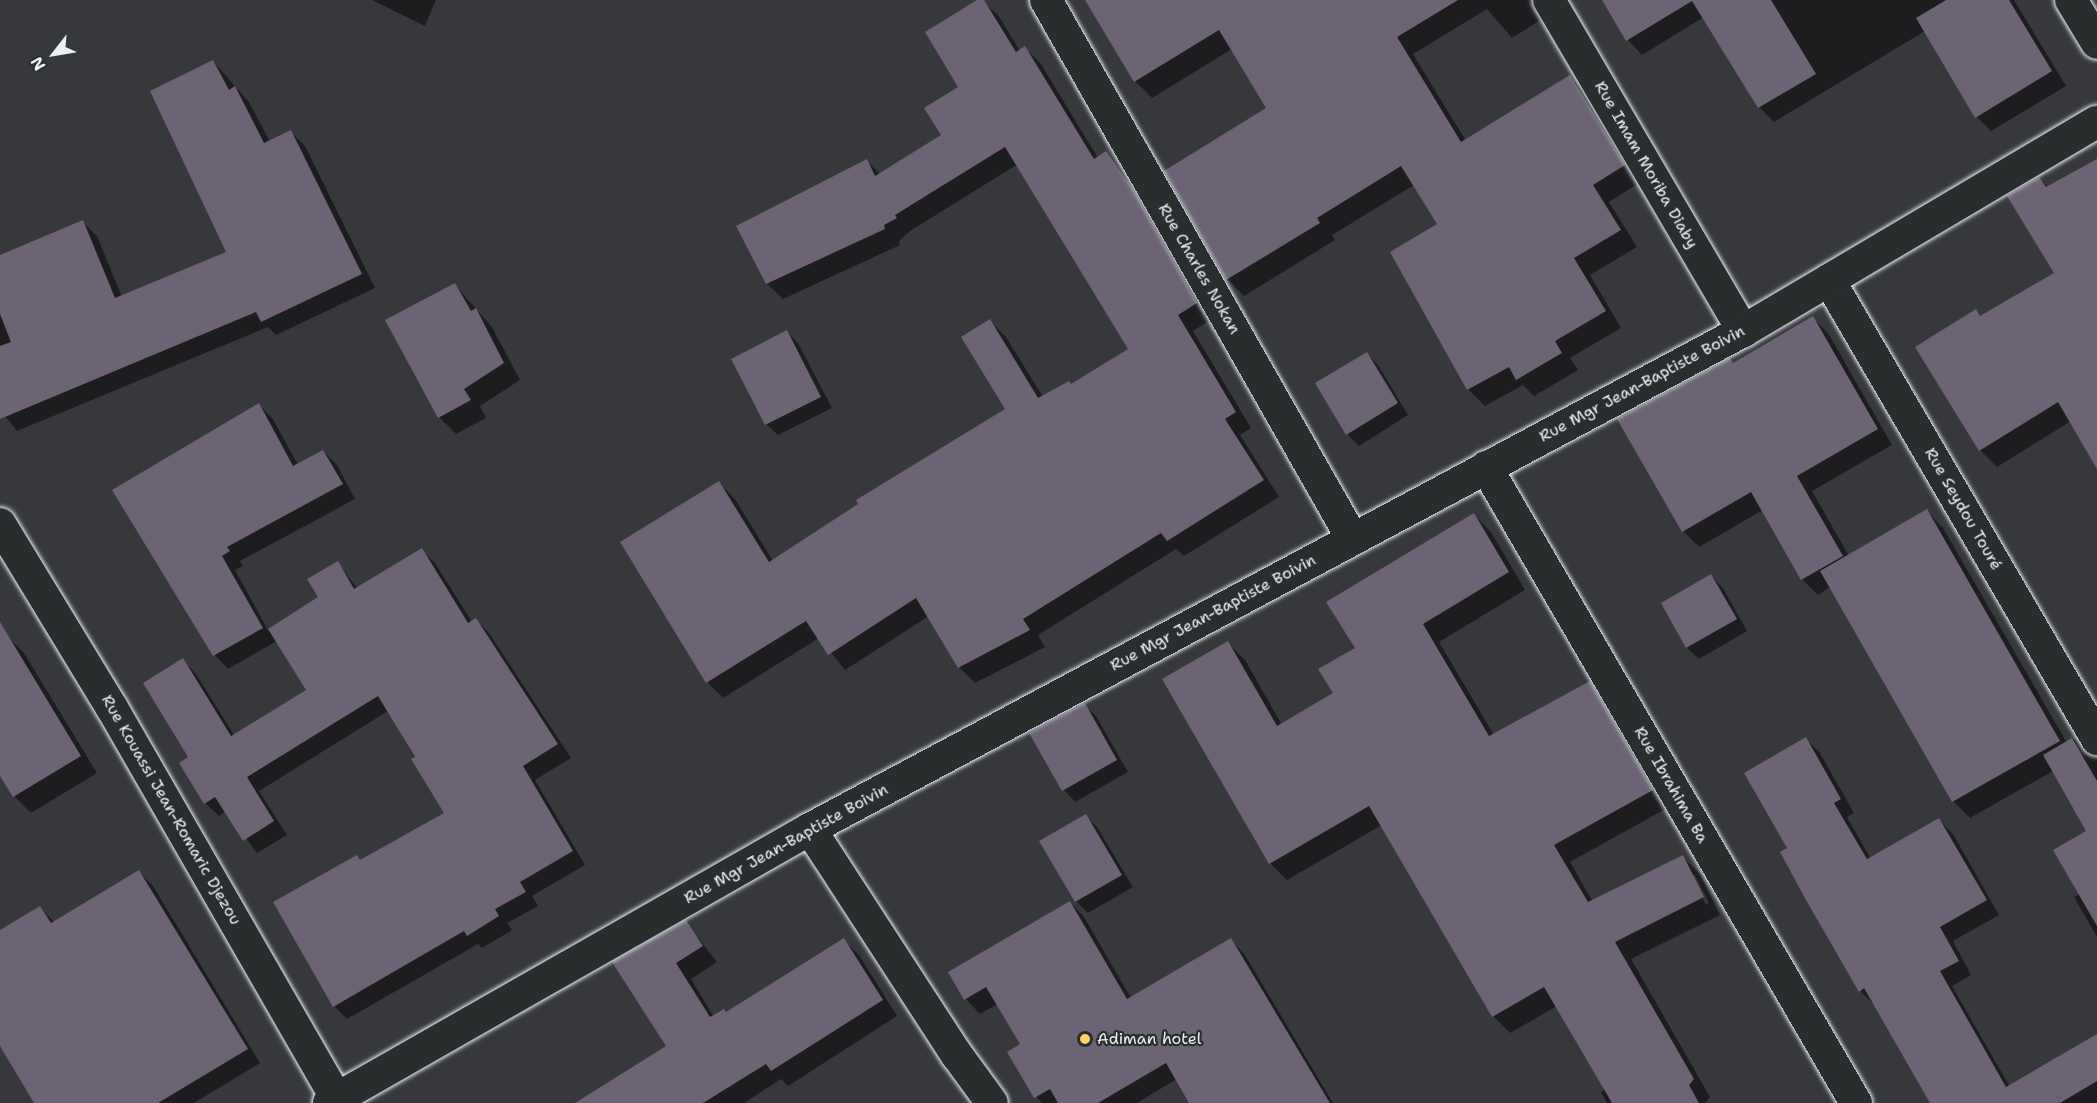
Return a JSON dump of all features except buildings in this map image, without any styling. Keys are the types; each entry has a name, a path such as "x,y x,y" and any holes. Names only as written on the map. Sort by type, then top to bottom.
{"street":[{"name":"Rue Charles Nokan","path":"1046,0 1352,538"},
{"name":"Rue Imam Moriba Diaby","path":"1549,0 1743,331"},
{"path":"2071,0 2097,43"},
{"name":"Rue Mgr Jean-Baptiste Boivin","path":"333,1101 810,829 1743,331 2097,122"},
{"name":"Rue Seydou Touré","path":"1829,280 2097,739"},
{"name":"Rue Ibrahima Ba","path":"1486,467 1856,1103"},
{"name":"Rue Kouassi Jean-Romaric Djezou","path":"0,524 112,708 333,1101"},
{"path":"810,829 957,1055 992,1103"}],"place":[{"name":"Adiman hotel","path":"1085,1039"}]}
